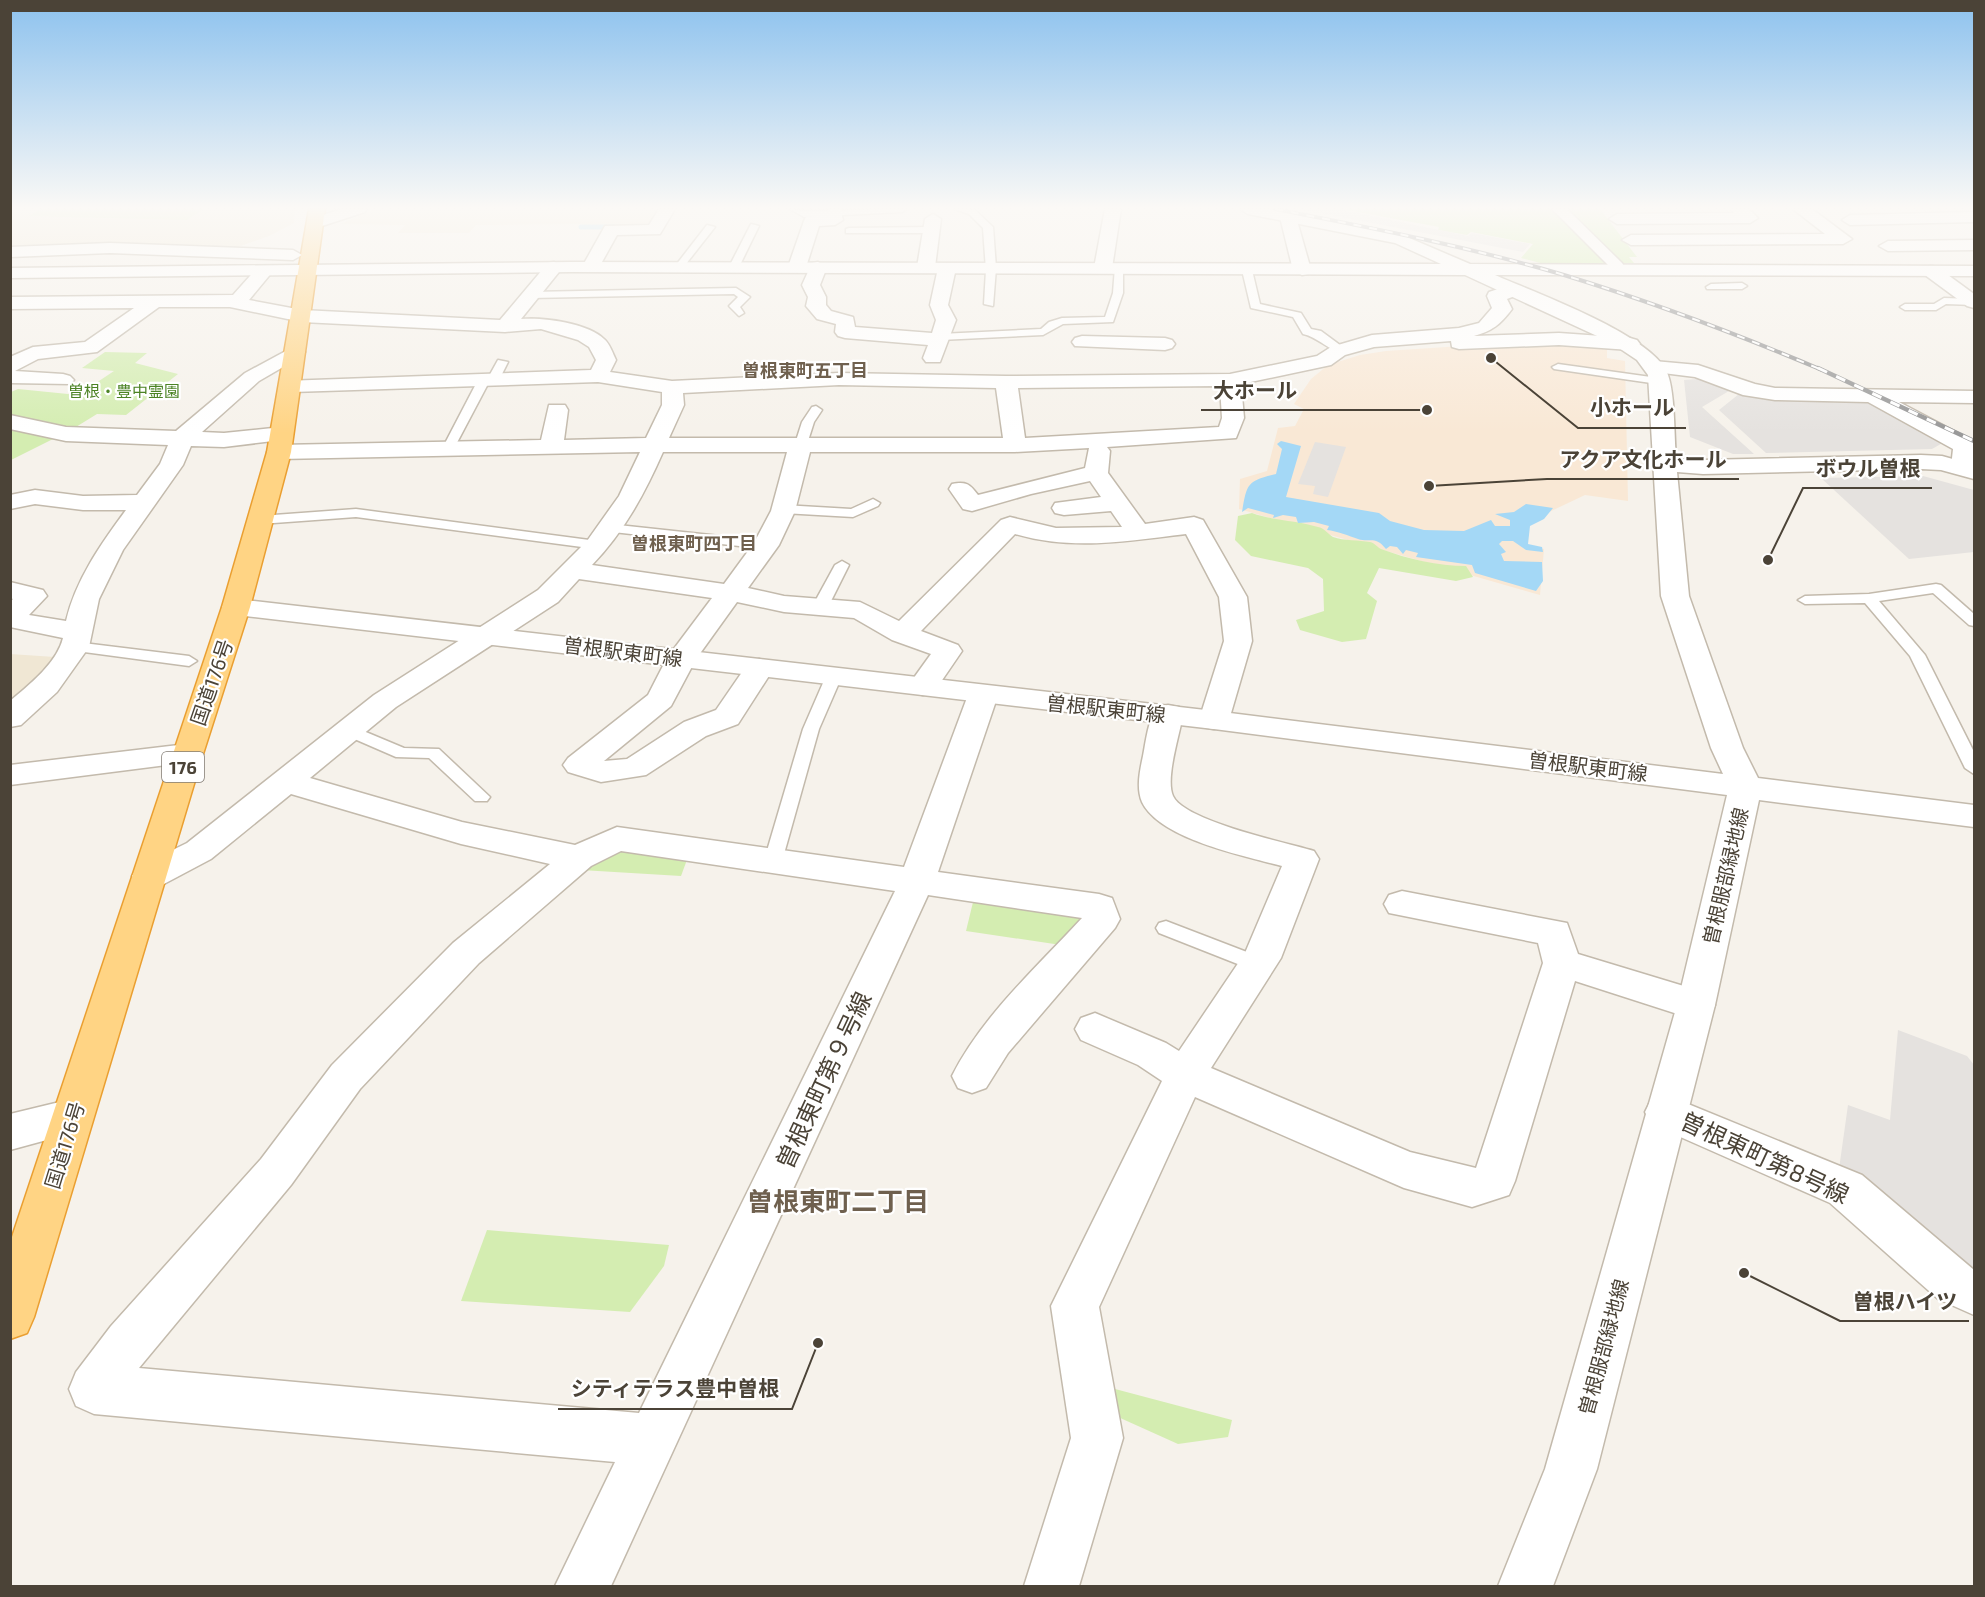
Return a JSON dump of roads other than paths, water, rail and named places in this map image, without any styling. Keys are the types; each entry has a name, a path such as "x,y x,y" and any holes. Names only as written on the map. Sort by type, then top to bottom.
{"highway":[{"name":"国道176号","path":"10,1317 187,754 236,607 280,443 292,386 295,352 302,316 301,284"}],"street":[{"path":"97,300 123,284"},
{"path":"10,303 97,300 107,303 238,301 253,284"},
{"path":"517,311 540,284"},
{"path":"812,284 817,297 816,306 824,315 846,321 845,332 882,338 940,338"},
{"path":"926,379 946,320 939,305 944,284"},
{"path":"1497,284 1629,344 1656,374 1698,371 1751,390 1775,394 1974,398"},
{"path":"1948,284 1974,302"},
{"path":"1332,356 1372,341 1460,334 1486,327 1502,309 1496,296 1513,291"},
{"path":"10,366 33,352 90,348 156,301"},
{"path":"238,301 238,304 302,316 411,323 517,311 542,323 585,336 597,343 606,360 598,376"},
{"path":"292,386 493,374 598,376 631,383 672,387 839,379 1006,382 1230,380 1332,356 1378,350 1531,339 1629,344"},
{"path":"1101,380 1091,343 1165,344"},
{"path":"10,718 46,686 76,638 85,599 110,550 171,465 183,437 252,377 295,352"},
{"name":"曽根服部緑地線","path":"1526,1587 1571,1470 1696,1005 1740,820 1745,785 1727,748 1675,596 1666,464 1656,374"},
{"path":"10,377 63,380"},
{"path":"10,422 66,434 183,437 447,451 656,445 1015,445 1228,433 1233,418 1230,380"},
{"path":"1006,382 1015,445"},
{"path":"150,876 199,850 385,701 548,596 603,536 631,497 673,405 672,387"},
{"path":"1666,464 1703,467 1921,462 1969,470 1965,446 1874,397"},
{"path":"1931,398 1974,417"},
{"path":"551,447 557,410"},
{"path":"1094,440 1098,449 1096,473 1138,532"},
{"path":"759,668 727,717 695,729 635,768 601,772 579,765 660,700 682,658 733,593 766,545 783,509 801,444"},
{"path":"961,489 972,504 1026,488 1096,473"},
{"path":"10,502 35,497 83,503 146,502"},
{"path":"1064,508 1116,502"},
{"path":"902,634 1010,525 1038,534 1074,539 1194,525 1233,597 1238,641 1214,720"},
{"path":"572,570 733,593 784,604 860,610 902,634 948,651 923,686"},
{"path":"10,590 33,596 10,618"},
{"name":"曽根駅東町線","path":"236,607 923,686 983,695 1168,714 1745,785 1974,816"},
{"path":"10,618 56,629 76,638"},
{"name":"曽根東町第９号線","path":"583,1587 917,881 983,695"},
{"path":"1051,1587 1097,1438 1074,1306 1185,1075 1258,964 1302,859 1216,835 1172,814 1158,802 1155,788 1168,714"},
{"path":"10,775 187,754"},
{"path":"284,781 461,833 579,858"},
{"path":"653,1440 94,1389 128,1343 276,1172 346,1077 466,953 579,858 617,839 1098,907 1102,919 994,1042 972,1076"},
{"path":"1095,1029 1152,1054 1185,1075 1404,1169 1472,1188 1493,1181 1562,963 1554,933 1451,900 1402,904"},
{"path":"1562,963 1696,1005"},
{"name":"曽根東町第8号線","path":"1666,1112 1846,1189 1955,1284 1974,1293"},
{"path":"10,1132 72,1117"}],"lane":[{"path":"989,304 990,284"},
{"path":"940,338 1043,332 1050,329 1053,324 1062,321 1109,320 1118,293 1115,284"},
{"path":"1250,284 1255,306 1297,315 1307,332 1317,333 1332,356"},
{"path":"1723,284 1730,286"},
{"path":"1723,284 1742,286"},
{"path":"517,311 736,291 745,297 734,306 739,313"},
{"path":"1905,307 1936,307 1944,302 1974,302"},
{"path":"1558,367 1656,374"},
{"path":"447,451 493,374"},
{"path":"801,444 808,422 816,410"},
{"path":"783,509 853,513 873,503"},
{"path":"260,520 356,513 603,536 766,545"},
{"path":"820,607 842,565"},
{"path":"1805,600 1869,598 1936,588 1974,622"},
{"path":"1869,598 1917,655 1974,768"},
{"path":"76,638 189,661"},
{"path":"773,861 811,729 834,676"},
{"path":"349,730 402,753 433,753 481,797"},
{"path":"1166,928 1258,964"}],"water":[{"path":"1281,441 1301,446 1286,497 1379,513 1390,521 1424,530 1464,531 1491,520 1495,526 1510,526 1510,520 1495,514 1514,512 1526,504 1553,508 1544,519 1530,526 1528,544 1542,547 1543,552 1526,550 1513,541 1502,541 1499,544 1506,552 1501,554 1504,561 1542,562 1543,581 1536,591 1475,573 1472,565 1416,557 1418,553 1406,550 1403,554 1397,547 1390,546 1386,549 1379,542 1362,540 1327,530 1329,526 1314,522 1298,523 1296,517 1283,515 1273,518 1274,515 1248,508 1242,512 1245,495 1250,485 1254,481 1276,474 1282,449 1277,444"}],"railway":[{"path":"1590,284 1694,319 1822,370"},
{"path":"1818,368 1974,441"}],"place":[{"name":"小ホール","path":"1491,358"},
{"name":"大ホール","path":"1427,410"},
{"name":"アクア文化ホール","path":"1429,486"},
{"name":"ボウル曽根","path":"1768,560"},
{"name":"曽根ハイツ","path":"1744,1273"},
{"name":"シティテラス豊中曽根","path":"818,1343"}],"district":[{"name":"曽根東町五丁目","path":"805,370"},
{"name":"曽根東町四丁目","path":"694,543"},
{"name":"曽根東町二丁目","path":"838,1200"}],"park label":[{"name":"曽根・豊中霊園","path":"124,390"}]}
